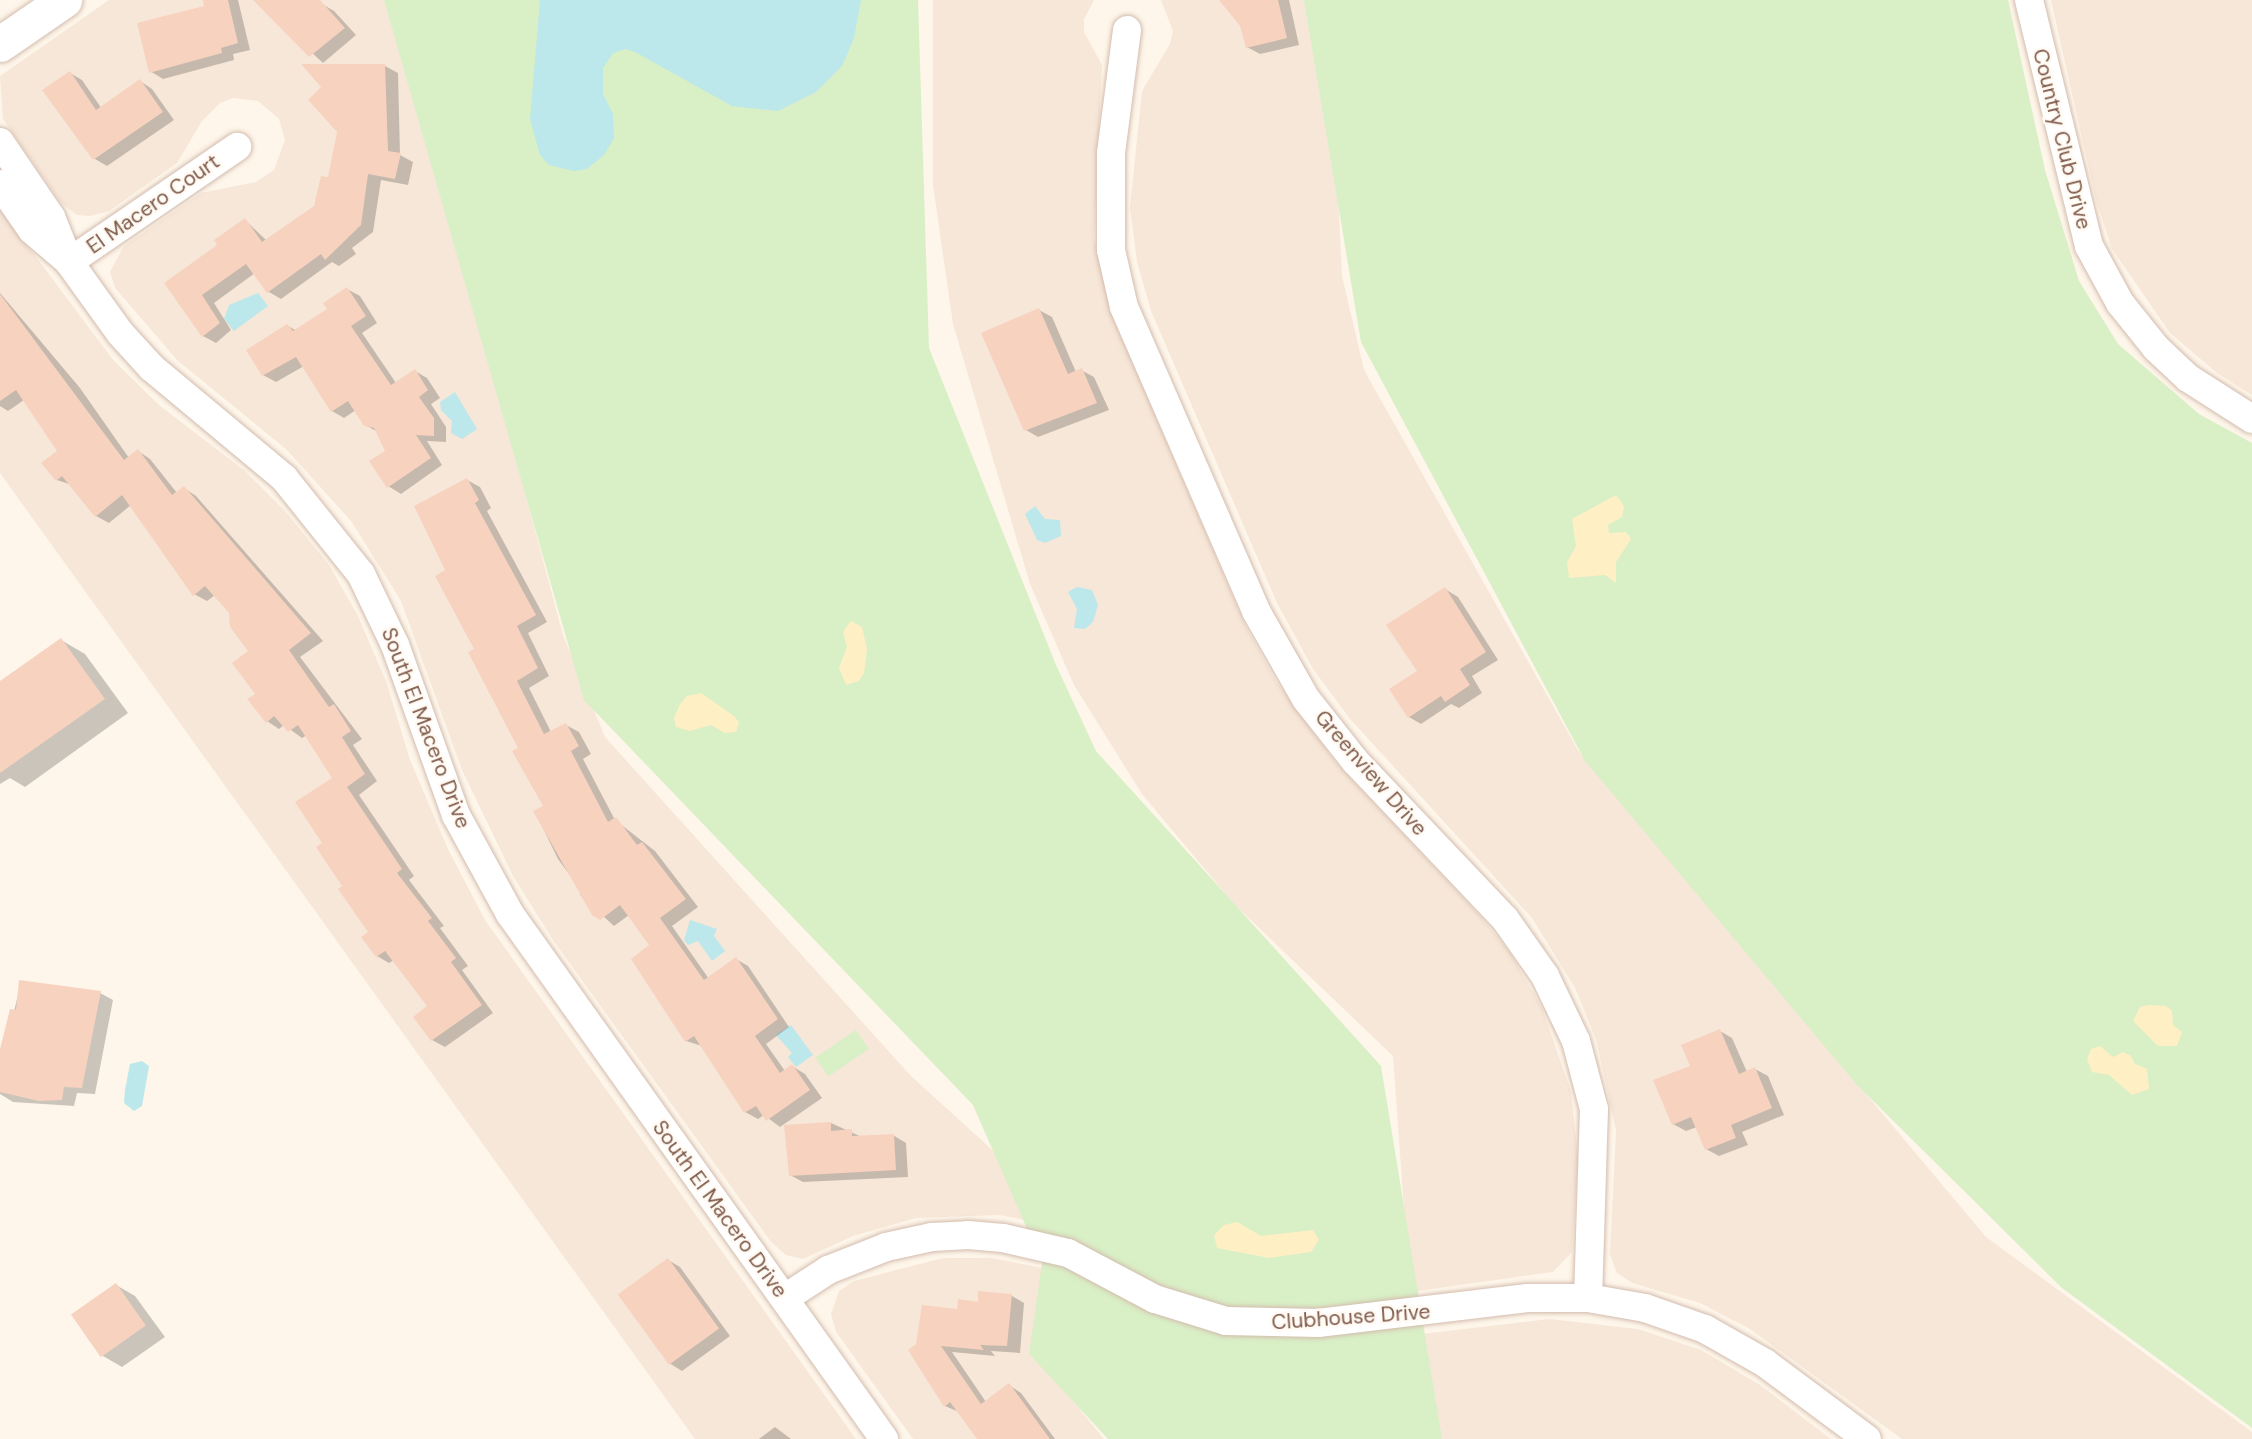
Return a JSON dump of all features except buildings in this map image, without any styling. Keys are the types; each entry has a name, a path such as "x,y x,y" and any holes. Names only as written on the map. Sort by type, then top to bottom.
{"street":[{"path":"0,44 64,0"},
{"name":"Country Club Drive","path":"2029,0 2089,246 2120,303 2156,348 2188,378 2252,419"},
{"name":"Greenview Drive","path":"1127,30 1111,153 1111,250 1124,307 1256,611 1306,699 1356,762 1506,919 1545,976 1576,1041 1594,1109 1588,1298"},
{"name":"South El Macero Drive","path":"0,142 51,216 69,262"},
{"name":"El Macero Court","path":"69,262 237,147"},
{"name":"South El Macero Drive","path":"0,184 32,230 69,262 120,333 152,368 284,478 337,539 361,575 396,645 456,815 503,902 884,1439"},
{"name":"Clubhouse Drive","path":"785,1298 828,1270 876,1250 932,1237 968,1235 1003,1238 1068,1253 1155,1299 1226,1321 1318,1323 1528,1298 1588,1298 1645,1308 1705,1329 1765,1363 1867,1439"}],"shaded area":[{"path":"109,0 393,0 563,635 605,737 911,1076 1054,1206 1042,1223 999,1215 916,1218 853,1236 803,1259 786,1255 771,1242 553,940 513,876 462,770 401,601 351,521 286,449 178,361 115,288 110,272 124,246 201,193 256,182 274,170 285,140 279,119 258,101 233,98 220,103 202,121 177,163 109,211 90,216 77,215 61,203 3,119 0,76"},
{"path":"933,0 1094,0 1084,19 1084,32 1102,65 1094,238 1115,323 1247,629 1276,681 1337,764 1482,918 1511,954 1542,1008 1571,1092 1578,1157 1572,1252 1553,1272 1410,1292 1393,1056 1234,904 1142,794 1074,685 1030,584 953,324 933,185"},
{"path":"1161,0 1316,0 1331,50 1342,276 1364,370 1579,752 1986,1237 2252,1432 2252,1439 1902,1439 1750,1329 1700,1303 1632,1283 1617,1273 1610,1255 1616,1130 1596,1039 1575,988 1532,918 1350,719 1313,669 1277,603 1151,311 1137,262 1130,207 1142,91 1170,44 1173,31"},
{"path":"2051,0 2252,0 2252,395 2217,373 2170,333 2112,249 2096,200"},
{"path":"0,209 114,361 159,405 245,471 285,511 329,565 357,614 386,681 410,760 448,849 485,920 856,1439 695,1439 0,473"},
{"path":"943,1258 992,1258 1047,1269 1035,1355 1104,1439 913,1439 836,1332 831,1314 839,1291 854,1281"},
{"path":"1549,1319 1638,1329 1701,1350 1760,1385 1831,1439 1421,1439 1413,1335"}],"green space":[{"path":"384,0 918,0 929,348 1056,665 1096,751 1381,1066 1442,1439 1108,1439 1029,1354 1042,1263 973,1105 584,700"},
{"path":"1304,0 2008,0 2045,170 2079,281 2118,344 2199,414 2252,443 2252,1428 2062,1288 1857,1085 1585,761 1361,342"},
{"path":"856,1030 869,1049 828,1076 815,1057"}],"sand":[{"path":"1616,495 1624,506 1622,517 1608,525 1609,533 1626,532 1631,539 1616,562 1616,583 1605,575 1569,578 1567,562 1576,546 1572,519"},
{"path":"851,621 862,627 867,649 864,673 859,681 846,685 839,668 847,647 843,632"},
{"path":"701,693 734,716 739,722 736,732 725,733 711,725 690,731 676,727 674,718 680,704 687,696"},
{"path":"2166,1006 2172,1011 2173,1025 2182,1032 2177,1046 2158,1046 2133,1021 2140,1007"},
{"path":"2100,1046 2113,1057 2123,1052 2131,1056 2135,1064 2147,1069 2149,1089 2132,1095 2109,1075 2092,1072 2087,1059 2091,1049"},
{"path":"1237,1222 1261,1236 1313,1230 1319,1240 1311,1252 1269,1258 1217,1248 1214,1235 1224,1225"}],"water":[{"path":"540,0 861,0 854,38 842,66 816,92 778,111 732,106 637,53 626,49 613,53 603,68 603,94 613,114 614,138 604,155 587,169 574,171 549,165 540,155 530,119"},
{"path":"258,293 268,306 234,331 224,319 229,305"},
{"path":"455,392 477,429 462,439 451,433 452,421 441,410 440,402"},
{"path":"1035,506 1045,519 1060,520 1061,536 1045,543 1037,540 1025,514"},
{"path":"1077,587 1092,590 1098,605 1093,622 1085,629 1074,628 1077,609 1068,592"},
{"path":"690,920 717,929 714,936 725,951 712,961 698,941 688,945 684,940"},
{"path":"791,1025 813,1055 796,1067 788,1057 792,1053 776,1035"},
{"path":"142,1061 149,1066 142,1106 134,1111 124,1103 125,1090 130,1064"}]}
